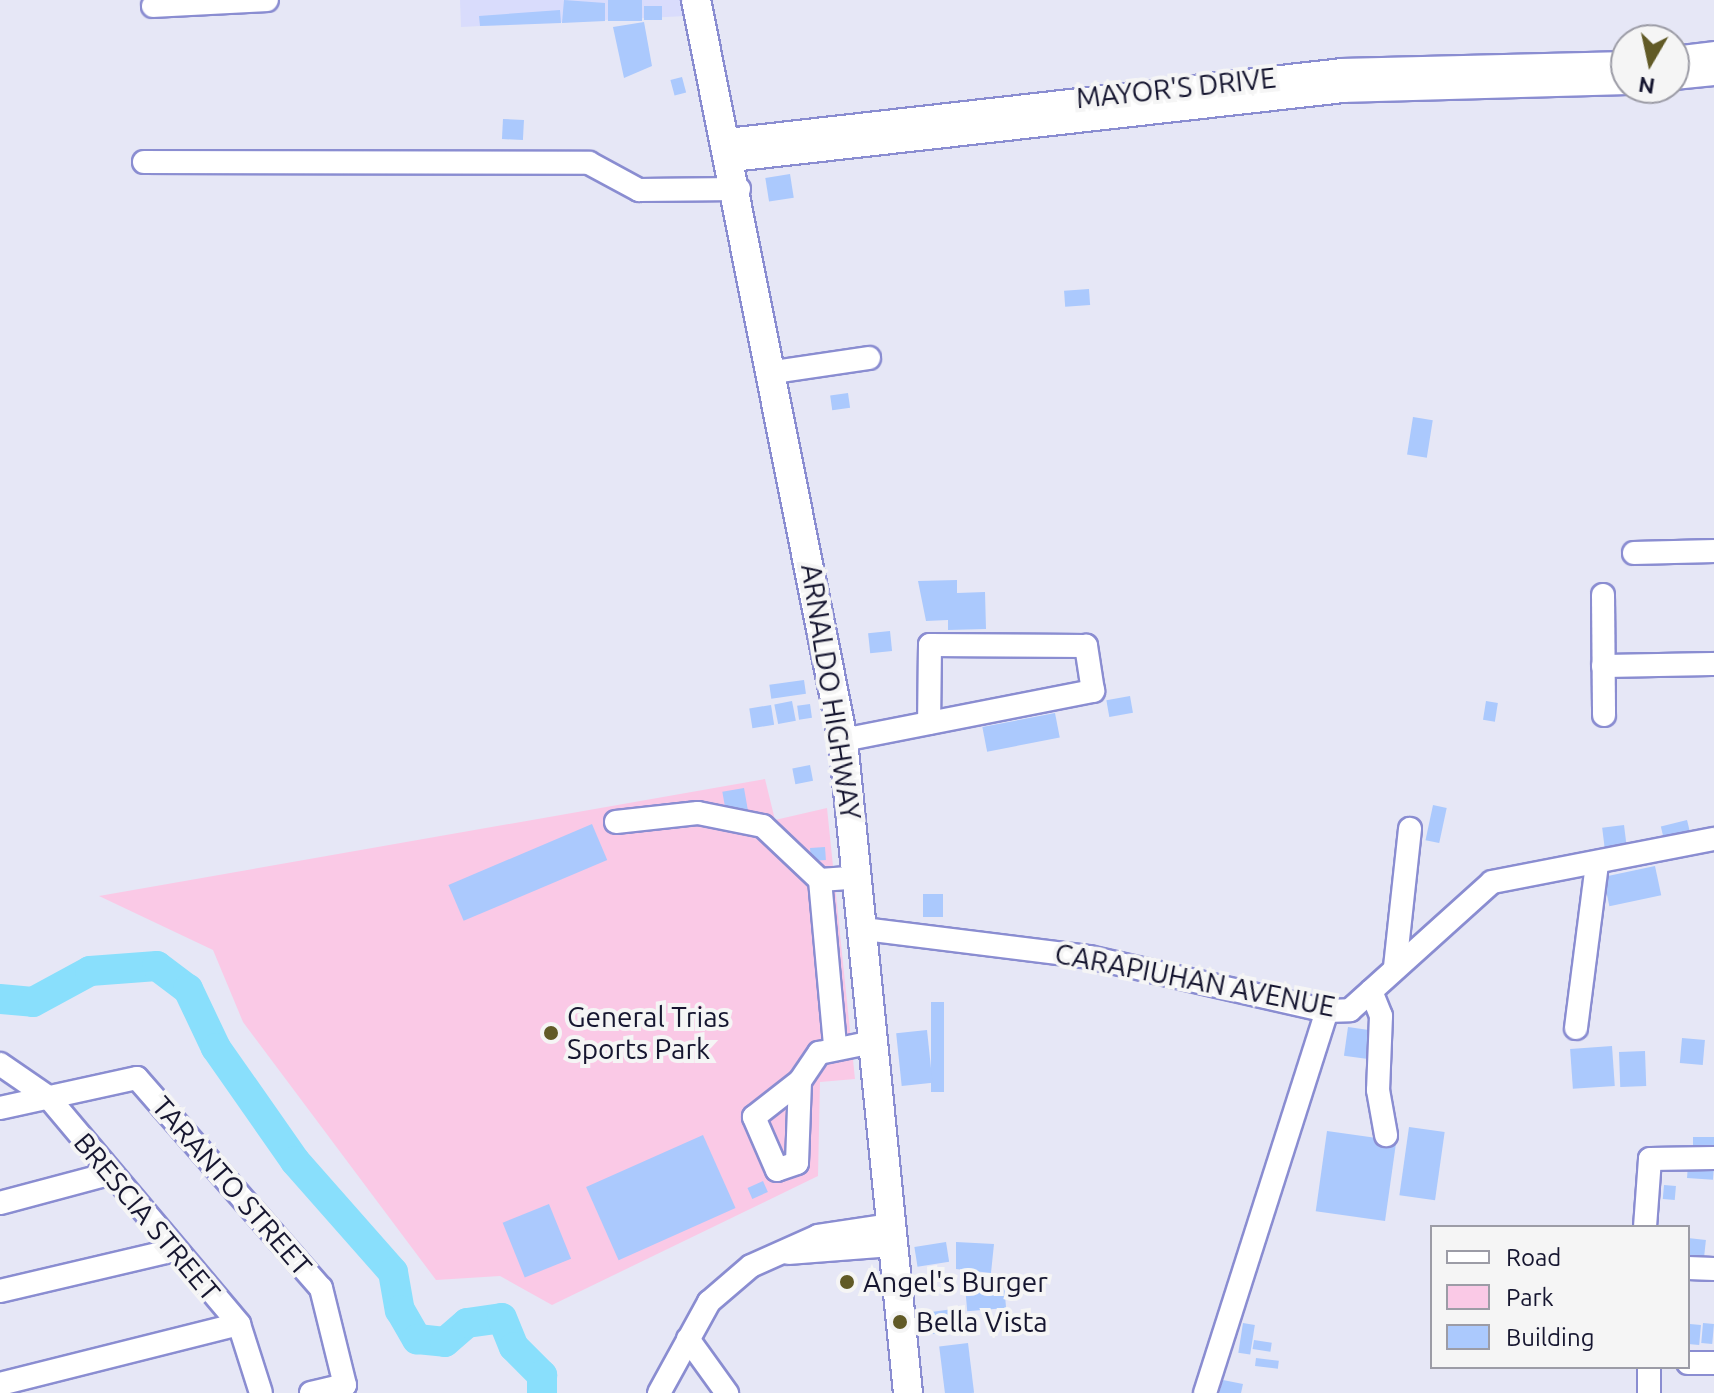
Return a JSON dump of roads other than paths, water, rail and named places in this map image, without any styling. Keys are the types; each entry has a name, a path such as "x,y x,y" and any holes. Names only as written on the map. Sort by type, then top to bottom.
{"main road":[{"name":"ARNALDO HIGHWAY","path":"696,0 739,189 843,740 908,1393"}],"street":[{"path":"153,6 267,0"},
{"path":"1690,56 1714,53"},
{"name":"MAYOR'S DRIVE","path":"730,150 1224,93 1342,70 1610,63"},
{"path":"1690,76 1714,74"},
{"name":"MAYOR'S DRIVE","path":"1224,93 1610,83"},
{"path":"144,162 589,163 639,190 739,189"},
{"path":"774,372 869,358"},
{"path":"1634,553 1714,551"},
{"path":"1603,595 1604,715"},
{"path":"843,740 1093,691 1086,646 930,645 929,723"},
{"path":"1603,666 1714,664"},
{"path":"616,822 698,813 757,824 820,880 835,1045"},
{"path":"1395,967 1410,829"},
{"name":"CARAPIUHAN AVENUE","path":"864,929 1089,957 1327,1011 1350,1010 1492,882 1597,865 1714,839"},
{"path":"1576,1028 1597,865"},
{"path":"820,880 859,877"},
{"path":"1371,991 1381,1016 1378,1090 1386,1135"},
{"path":"1205,1393 1327,1011"},
{"path":"800,1081 819,1053 835,1045 873,1042"},
{"name":"BRESCIA STREET","path":"0,1064 48,1097 171,1251 239,1324 261,1393"},
{"name":"TARANTO STREET","path":"0,1108 137,1078 321,1288 345,1385 311,1393"},
{"path":"1645,1225 1650,1159 1714,1158"},
{"path":"0,1203 108,1174"},
{"path":"659,1393 688,1339 728,1284 776,1253 818,1236 892,1235"},
{"path":"0,1291 171,1251"},
{"path":"1690,1268 1714,1269"},
{"path":"0,1384 239,1324"},
{"path":"688,1339 727,1393"},
{"path":"1690,1363 1714,1363"},
{"path":"1649,1369 1649,1393"}],"waterway":[{"path":"0,999 33,1002 90,971 157,966 188,989 216,1048 295,1161 393,1272 400,1310 417,1339 445,1342 467,1323 502,1318 514,1347 542,1375 542,1393"}],"place":[{"name":"General Trias Sports Park","path":"551,1033"},
{"name":"Angel's Burger","path":"847,1282"},
{"name":"Bella Vista","path":"900,1322"}]}
